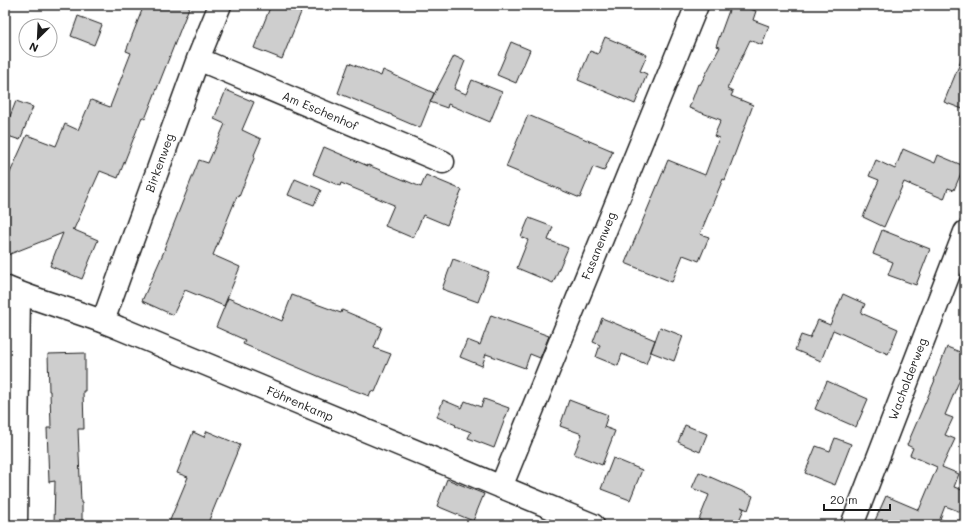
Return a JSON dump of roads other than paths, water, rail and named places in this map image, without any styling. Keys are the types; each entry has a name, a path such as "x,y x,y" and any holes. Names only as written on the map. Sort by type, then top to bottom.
{"street":[{"name":"Birkenweg","path":"103,322 198,59 220,5"},
{"name":"Fasanenweg","path":"500,487 697,5"},
{"name":"Am Eschenhof","path":"198,59 443,162"},
{"name":"Wacholderweg","path":"852,525 965,232"},
{"name":"Föhrenkamp","path":"12,290 103,322 593,525"},
{"path":"12,290 16,525"}]}
